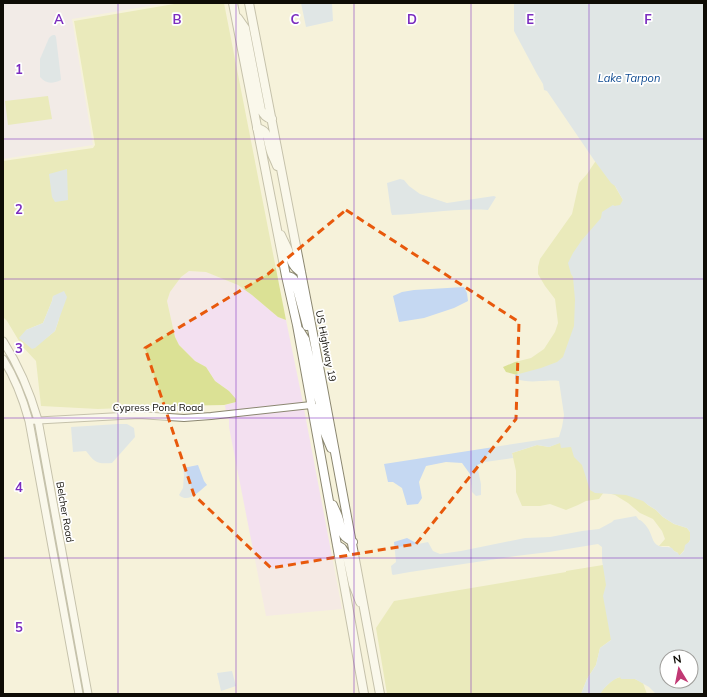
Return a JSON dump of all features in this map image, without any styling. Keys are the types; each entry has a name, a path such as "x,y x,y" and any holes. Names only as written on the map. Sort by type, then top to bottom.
{"highway":[{"path":"233,3 286,276 297,325 364,694"},
{"name":"US Highway 19","path":"249,3 330,420 380,694"},
{"path":"236,16 245,28 261,110 263,114 272,119"},
{"path":"257,128 262,129 267,135 270,149 283,179"},
{"path":"276,224 288,249 291,262 294,267 301,272"},
{"path":"286,276 290,276 295,281 306,325 313,334"},
{"path":"297,325 305,339 320,404 330,420"},
{"path":"311,405 322,418 324,431 337,461"},
{"path":"327,493 339,519 344,537 352,542"},
{"path":"337,545 342,548 347,556 353,584 367,624"},
{"path":"361,678 367,694"}],"main road":[{"name":"Belcher Road","path":"3,341 22,374 38,420 88,694"},
{"name":"Belcher Road","path":"3,359 10,371 30,420 80,694"}],"street":[{"name":"Cypress Pond Road","path":"30,420 139,415 184,418 311,405"}],"highlighted area":[{"path":"346,210 519,322 516,419 416,544 271,568 194,495 145,348 268,274"}],"shaded area":[{"path":"3,3 167,3 72,19 93,145 3,159"},
{"path":"189,271 206,272 238,285 278,317 286,320 303,403 226,412 225,405 236,402 229,391 215,381 206,367 195,361 179,345 175,337 167,301 170,292 181,277"},
{"path":"304,409 342,609 266,616 229,427 229,417"}],"green space":[{"path":"180,3 224,3 286,320 278,317 238,285 206,272 189,271 181,277 170,292 167,301 175,337 179,345 195,361 206,367 215,381 229,391 236,399 236,402 224,405 98,409 41,406 36,361 22,346 3,317 3,161 93,148 95,145 74,21","holes":["53,296 59,319 55,331 45,339 26,330 43,323"]},
{"path":"48,96 52,119 8,125 5,101"},
{"path":"597,159 612,177 623,200 618,212 615,212 614,205 582,281 572,363 521,376 506,372 503,367 531,358 544,349 555,332 558,323 555,299 538,274 538,267 540,259 572,214 579,183"},
{"path":"571,438 663,517 674,524 687,528 690,532 690,540 680,555 678,555 678,553 669,546 659,546 665,539 662,531 653,519 640,513 615,495 604,492 599,499 586,501 566,510 550,504 540,506 522,506 516,492 516,471 512,453 537,445 549,447"},
{"path":"609,564 611,640 600,648 596,665 587,679 581,694 387,694 376,628 394,601"},
{"path":"627,675 643,683 647,694 600,694 603,689 614,679"}],"water":[{"path":"301,3 332,3 333,21 306,27"},
{"name":"Lake Tarpon","path":"514,3 704,3 704,694 656,694 649,687 635,679 621,679 620,677 608,684 600,694 581,694 587,679 596,665 600,648 611,640 603,596 606,585 602,560 602,547 598,544 392,574 391,566 396,562 394,542 407,538 418,544 428,542 433,551 440,554 525,538 550,537 599,529 614,520 636,516 649,529 653,541 657,545 672,548 679,555 684,551 685,545 690,540 690,532 687,528 674,524 643,501 626,495 595,493 590,490 582,465 574,457 571,447 561,448 560,443 549,447 537,445 512,453 513,458 485,462 477,465 481,484 481,495 476,496 472,492 470,474 462,463 446,462 426,466 419,482 422,498 418,504 407,505 402,488 393,482 388,482 384,464 559,437 564,415 559,381 524,381 515,379 515,375 557,362 563,357 574,326 575,300 573,277 568,263 582,240 601,218 602,212 613,205 620,205 623,200 615,186 611,183 594,160 547,91 544,90 543,84 514,31"},
{"path":"53,35 56,37 61,80 49,83 40,77 40,59 49,38"},
{"path":"67,169 68,200 55,202 52,197 49,174"},
{"path":"400,179 404,180 409,186 420,194 447,203 494,196 496,197 488,210 464,210 392,215 387,183"},
{"path":"464,287 467,293 468,301 454,308 424,318 399,322 393,296 402,292 414,290"},
{"path":"64,291 67,297 55,331 32,349 19,338 26,330 43,323 53,296"},
{"path":"127,424 134,428 135,437 112,463 97,462 86,451 73,452 71,427"},
{"path":"198,465 207,485 193,496 186,498 182,497 179,495 183,488 183,468"},
{"path":"232,671 236,686 221,691 217,673"}]}
